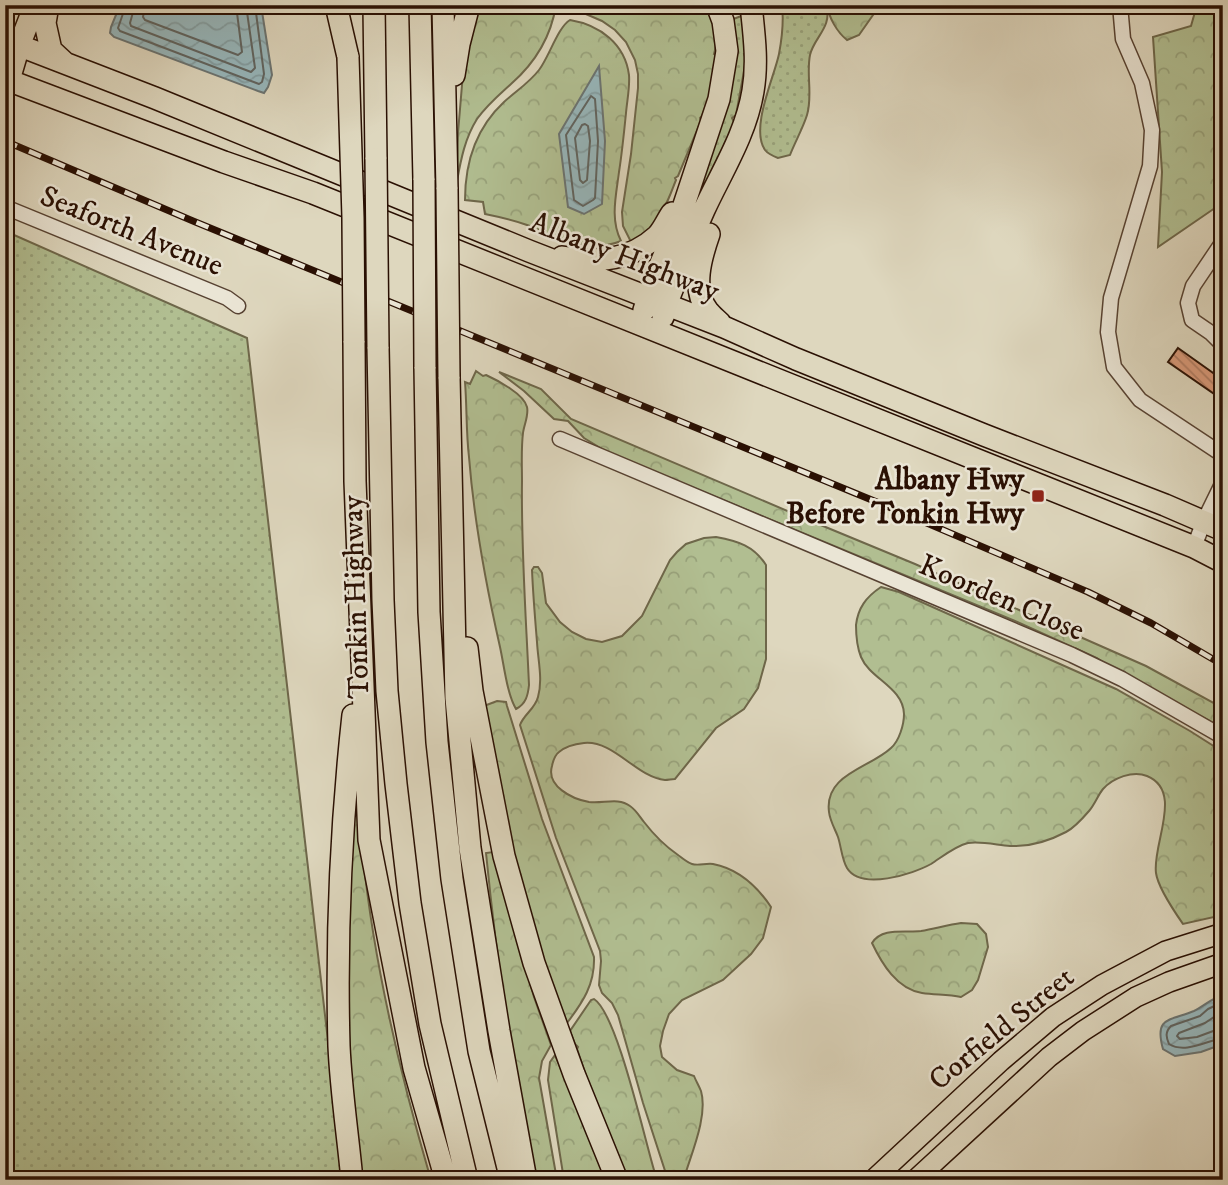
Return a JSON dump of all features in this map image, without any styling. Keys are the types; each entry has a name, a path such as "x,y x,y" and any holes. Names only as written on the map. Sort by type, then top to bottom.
{"highway":[{"path":"7,80 12,43 35,5"},
{"path":"48,5 46,23 51,50 68,65"},
{"path":"336,5 348,57"},
{"path":"350,5 348,57 353,218 355,481 369,840 414,1068 446,1180"},
{"name":"Tonkin Highway","path":"374,5 378,347 387,691 410,903 430,1024 467,1180"},
{"path":"420,5 429,612 440,770 452,879 479,1051 511,1180"},
{"path":"443,5 456,698 470,848 526,1180"},
{"path":"446,124 459,44 469,5"},
{"path":"657,301 655,277 677,223 719,99 727,51 723,21 717,5"},
{"path":"649,328 657,301 735,149 744,126 753,91 756,54 751,5"},
{"name":"Albany Highway","path":"12,43 190,111 529,251 724,327 796,359 1213,526"},
{"name":"Albany Highway","path":"7,80 313,193 1194,547 1223,562"},
{"path":"724,327 707,310 702,300 699,287 700,259 722,200 735,149"},
{"path":"529,251 572,259 595,260 612,260 631,254 658,235 690,184"},
{"path":"451,515 472,691 504,856 534,963 617,1180"},
{"path":"352,1180 340,1049 338,934 346,779 361,643"}],"main road":[{"name":"Corfield Street","path":"873,1180 1053,1017 1102,985 1166,951 1223,933"},
{"name":"Corfield Street","path":"915,1180 1049,1057 1083,1031 1136,997 1168,982 1223,963"}],"street":[{"path":"1120,5 1124,39 1142,83 1152,130 1150,166 1111,298 1108,332 1114,366 1140,400 1223,455"},
{"name":"Seaforth Avenue","path":"5,207 227,298 238,306"},
{"path":"1223,244 1193,286 1188,303 1192,320 1223,345"},
{"name":"Koorden Close","path":"560,439 1072,655 1122,679 1223,737"},
{"path":"1194,547 1213,526 1223,482"}],"green space":[{"path":"476,5 556,5 546,39 534,58 520,76 493,100 473,126 464,149 457,181 463,73"},
{"path":"571,5 707,5 713,23 716,55 709,97 701,121 658,219 632,244 623,226 622,212 638,88 635,60 626,42 615,30"},
{"path":"782,5 826,5 827,20 810,55 809,107 805,120 790,155 778,158 765,150 760,129 764,103 780,48"},
{"path":"827,5 880,5 859,35 847,40 834,24"},
{"path":"1197,5 1223,5 1223,174 1215,208 1158,247 1162,172 1153,37 1191,26"},
{"path":"744,15 746,60 736,115 732,118 734,122 725,147 669,255 728,21"},
{"path":"570,20 591,26 609,38 622,54 629,75 615,207 621,241 608,245 584,246 573,243 522,223 485,214 483,202 465,200 470,160 486,123 504,102 539,70"},
{"path":"5,231 247,338 344,1180 5,1180"},
{"path":"476,371 516,392 527,407 522,445 522,506 529,685 526,699 516,709 506,679 485,577 474,505 465,382 470,384"},
{"path":"499,372 541,389 571,419 915,564 1146,666 1223,708 1223,728 1121,675 1097,658 1015,621 607,452 584,438 568,421 554,419"},
{"path":"716,537 745,545 766,565 766,659 758,688 744,709 716,728 675,779 654,777 605,747 584,743 558,753 551,773 557,785 575,798 589,802 615,801 630,806 660,840 685,860 694,865 722,866 739,874 760,892 771,907 763,938 751,954 723,980 682,1000 669,1014 660,1046 662,1057 677,1070 694,1076 703,1101 701,1122 685,1175 686,1180 668,1180 618,1015 599,985 600,951 556,838 520,725 537,701 540,683 532,579 534,567 538,567 542,573 546,603 560,622 586,639 602,642 622,636 642,616 670,560 677,552 686,544"},
{"path":"881,587 899,592 1116,689 1223,752 1223,915 1183,924 1167,899 1156,873 1164,819 1163,793 1158,783 1142,774 1124,776 1112,781 1075,825 1046,841 1017,846 968,843 923,868 900,876 875,879 854,875 844,861 830,815 829,799 841,780 894,745 904,718 898,697 865,665 858,645 856,625 859,613 867,599"},
{"path":"497,701 506,702 542,819 594,957 587,992 567,1023 536,944 513,867 484,706"},
{"path":"355,760 363,856 381,979 431,1180 357,1180 346,983"},
{"path":"493,852 534,997 551,1045 542,1061 539,1078 557,1180 536,1180 527,1139 495,935 486,853"},
{"path":"961,923 977,924 986,934 988,947 978,980 972,990 961,997 913,991 891,974 872,943 876,938 888,933 921,931"},
{"path":"594,999 603,1010 622,1054 657,1180 626,1180 570,1031"},
{"path":"555,1055 608,1180 564,1180 548,1080 550,1062"}],"water":[{"path":"120,5 261,5 272,75 268,87 264,93 114,37 110,33 111,27"},
{"path":"599,66 605,141 602,204 584,214 568,207 559,134"},
{"path":"1223,995 1223,1044 1201,1052 1175,1056 1163,1049 1161,1031 1166,1022"}],"building":[{"path":"1178,348 1223,380 1223,400 1168,362"}],"railway":[{"path":"5,141 1088,592 1151,623 1223,665"}],"place":[{"name":"Albany Hwy Before Tonkin Hwy","path":"1038,496"}]}
